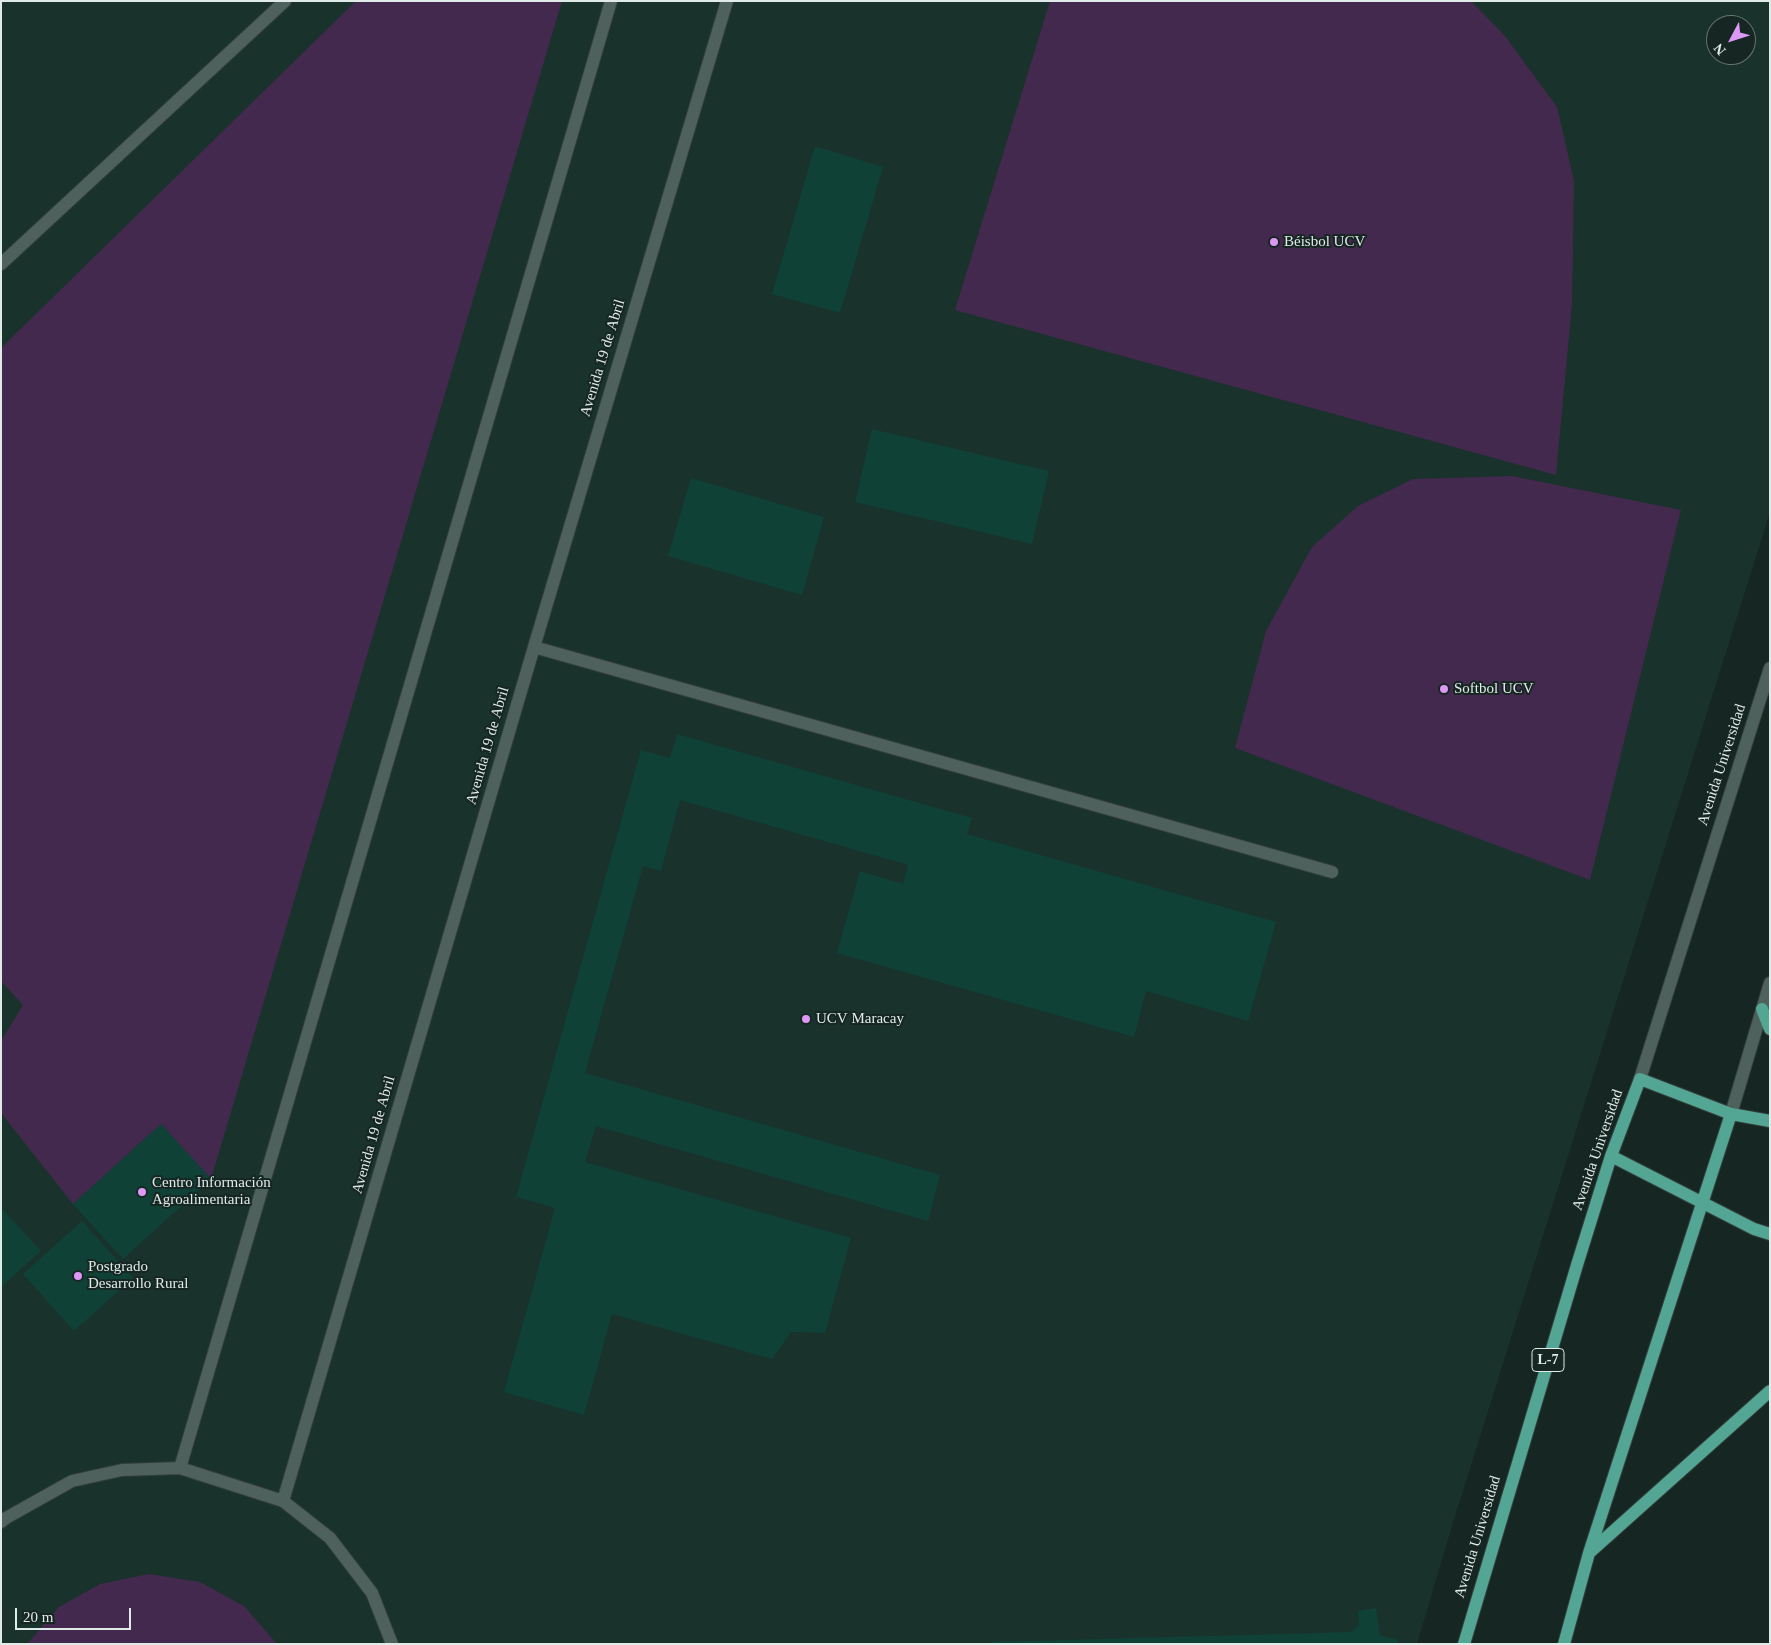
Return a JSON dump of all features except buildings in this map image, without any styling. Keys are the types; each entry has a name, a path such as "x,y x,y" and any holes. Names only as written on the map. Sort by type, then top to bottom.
{"main road":[{"path":"1762,1009 1770,1029"},
{"path":"1640,1079 1731,1114 1770,1121"},
{"name":"Avenida Universidad","path":"1464,1644 1576,1265 1640,1079"},
{"path":"1564,1644 1589,1553 1731,1114"},
{"path":"1612,1156 1754,1229 1770,1234"},
{"path":"1589,1553 1770,1390"}],"street":[{"path":"1,264 285,1"},
{"path":"180,1468 611,1"},
{"name":"Avenida 19 de Abril","path":"283,1502 534,648 727,1"},
{"path":"534,648 1332,872"},
{"name":"Avenida Universidad","path":"1640,1079 1770,668"},
{"path":"1731,1114 1770,983"},
{"path":"3,1517 72,1481 122,1470 180,1468 283,1502 330,1538 372,1593 392,1644"}],"shaded area":[{"name":"UCV Maracay","path":"1,1 1770,1 1770,512 1452,1526 1417,1644 1,1644"},
{"path":"356,1 562,1 211,1179 161,1124 73,1204 1,1113 1,1041 23,1005 1,981 1,348"},
{"name":"Béisbol UCV","path":"1050,1 1471,1 1505,36 1557,107 1574,181 1572,304 1556,475 955,310"},
{"name":"Softbol UCV","path":"1512,476 1681,510 1590,880 1235,748 1266,631 1312,547 1358,506 1413,479"},
{"path":"149,1574 200,1582 244,1606 277,1644 27,1644 59,1607 100,1584"}],"place":[{"name":"Béisbol UCV","path":"1274,242"},
{"name":"Softbol UCV","path":"1444,689"},
{"name":"UCV Maracay","path":"806,1019"},
{"name":"Centro Información Agroalimentaria","path":"142,1192"},
{"name":"Postgrado Desarrollo Rural","path":"78,1276"}]}
